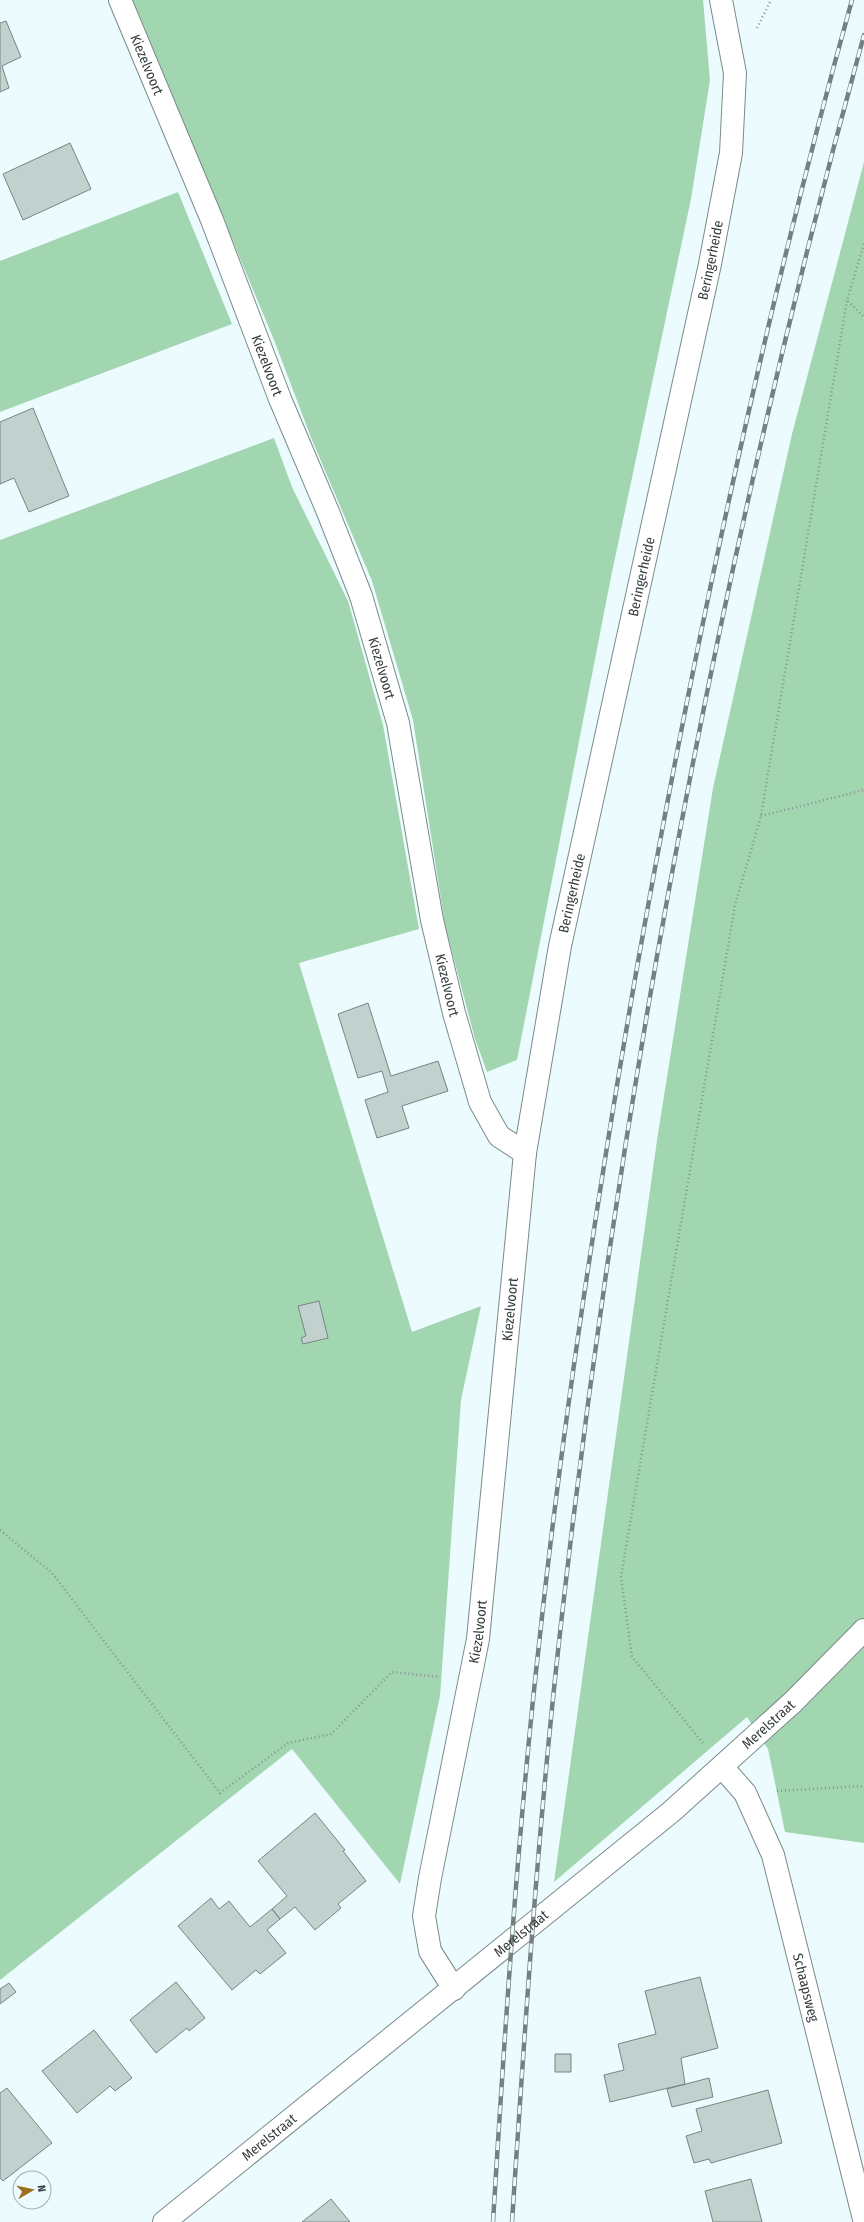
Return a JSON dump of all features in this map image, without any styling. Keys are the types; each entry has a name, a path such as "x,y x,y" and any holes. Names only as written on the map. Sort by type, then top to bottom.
{"street":[{"name":"Kiezelvoort","path":"120,0 212,220 280,399 328,512 361,596 398,723 432,920 454,1013 480,1102 499,1136 525,1153 478,1639 430,1878 424,1916 430,1951 454,1989"},
{"name":"Beringerheide","path":"525,1153 560,946 710,264 730,153 735,73 721,0"},
{"name":"Merelstraat","path":"164,2222 605,1868 723,1768 793,1702 864,1630"},
{"name":"Schaapsweg","path":"723,1768 745,1793 773,1855 864,2219"}],"path":[{"path":"723,1768 632,1656 622,1577 735,905 761,816 847,300 864,244"},
{"path":"847,300 864,317"},
{"path":"761,816 864,790"},
{"path":"0,1530 52,1573 220,1793 288,1743 331,1734 392,1672 470,1681"},
{"path":"745,1793 864,1786"}],"green space":[{"path":"131,0 703,0 710,80 691,199 611,577 517,1060 487,1072 475,1039 445,925 413,720 372,581 312,440 274,340"},
{"path":"864,162 864,1843 785,1832 768,1749 747,1717 554,1882 657,1140 713,788 792,434"},
{"path":"178,192 232,324 0,412 0,261"},
{"path":"274,438 292,487 348,601 383,725 419,929 299,963 412,1332 481,1306 461,1400 440,1696 400,1884 292,1749 0,1980 0,540"}],"building":[{"path":"6,21 21,57 2,66 9,88 0,92 0,23"},
{"path":"70,143 91,189 23,220 3,174"},
{"path":"33,408 69,496 29,512 14,478 0,484 0,422"},
{"path":"368,1003 391,1076 438,1061 448,1091 402,1106 409,1128 377,1138 365,1100 388,1092 382,1071 358,1078 338,1014"},
{"path":"319,1301 328,1338 303,1344 301,1338 306,1336 298,1306"},
{"path":"315,1813 345,1850 343,1851 366,1881 338,1904 341,1908 315,1930 295,1907 280,1919 272,1909 287,1896 258,1861"},
{"path":"211,1898 219,1909 229,1901 250,1927 272,1909 280,1919 267,1930 286,1953 260,1974 256,1970 232,1990 178,1926"},
{"path":"700,1977 718,2048 681,2058 685,2084 610,2102 604,2075 624,2070 618,2044 656,2034 645,1991"},
{"path":"176,1982 205,2018 189,2031 187,2028 156,2053 130,2020"},
{"path":"9,1983 16,1992 0,2004 0,1989"},
{"path":"94,2030 132,2078 115,2091 110,2086 77,2113 42,2071"},
{"path":"555,2054 571,2054 571,2072 555,2072"},
{"path":"709,2078 713,2097 672,2107 667,2089"},
{"path":"7,2088 52,2143 17,2170 12,2170 12,2174 3,2181 0,2178 0,2093"},
{"path":"768,2090 782,2143 711,2163 709,2159 694,2163 686,2136 702,2131 696,2109"},
{"path":"751,2179 762,2222 713,2222 705,2191"},
{"path":"331,2199 350,2222 302,2222"}],"railway":[{"path":"493,2222 513,1928 532,1708 549,1552 571,1386 608,1138 658,850 706,606 732,484 789,241 852,0"},
{"path":"512,2222 527,2001 545,1780 560,1633 584,1431 613,1229 645,1028 680,828 720,628 764,430 812,232 864,35"}]}
